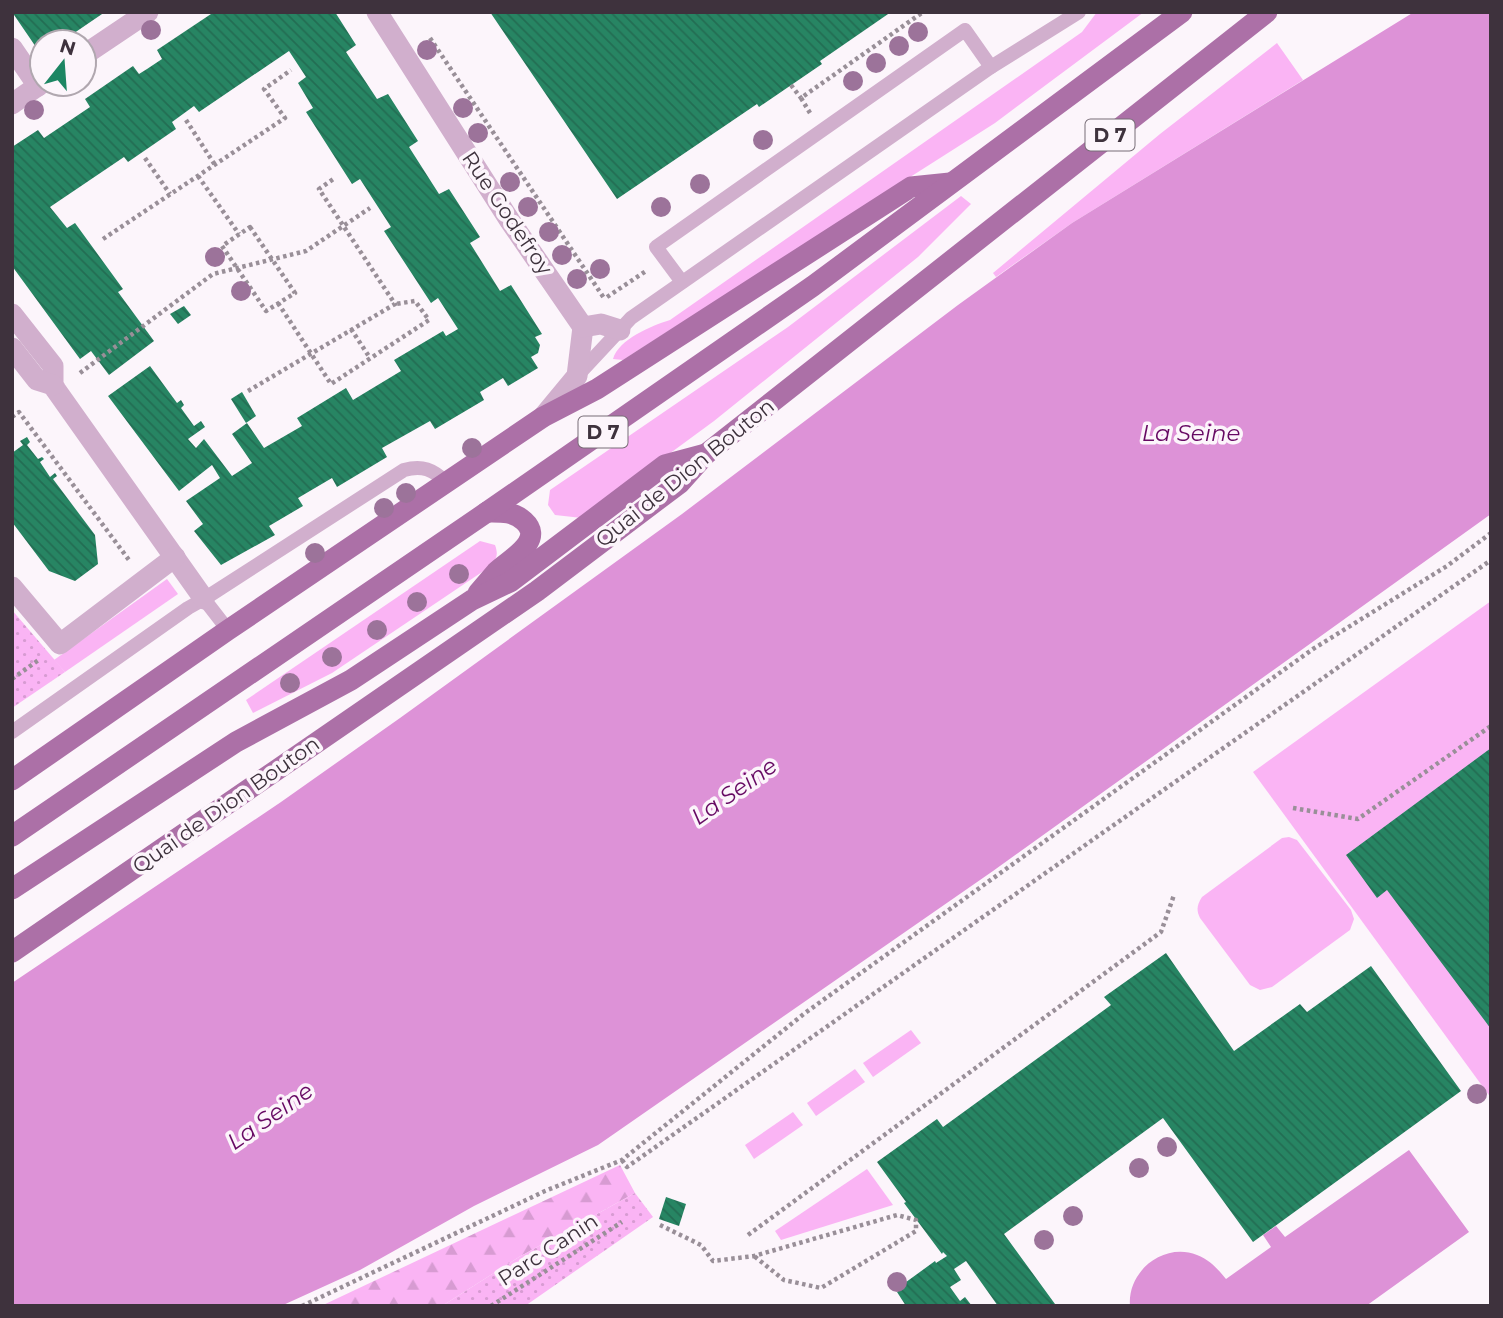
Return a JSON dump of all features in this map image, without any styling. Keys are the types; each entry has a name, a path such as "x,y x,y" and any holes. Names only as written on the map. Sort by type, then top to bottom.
{"main road":[{"name":"D 7","path":"12,836 813,286 1182,12"},
{"name":"Quai de Dion Bouton","path":"12,952 537,591 680,483 706,454 1267,12"},
{"path":"12,780 543,417 597,389 911,187 950,183"},
{"path":"12,889 236,742 351,680 472,600 510,582 665,466 706,454"},
{"path":"472,600 498,570 524,550 529,541 527,523 519,517 506,511 487,512"}],"street":[{"path":"98,46 148,12"},
{"name":"Rue Godefroy","path":"376,12 510,221 583,327"},
{"path":"12,48 28,69"},
{"path":"12,104 28,93"},
{"path":"12,314 19,351 53,366 53,386 204,600"},
{"path":"543,417 577,376 583,327 601,324 620,330"},
{"path":"12,587 60,644 175,557"}],"lane":[{"path":"577,376 631,318 991,66 1079,12"},
{"path":"682,282 656,247 965,30 991,66"},
{"path":"12,732 188,608 404,470 419,466 436,472 447,483"},
{"path":"204,600 228,630"}],"path":[{"path":"801,98 923,12"},
{"path":"428,35 605,299"},
{"path":"103,239 285,118 264,89 291,70"},
{"path":"791,85 821,131"},
{"path":"186,120 215,165"},
{"path":"145,158 170,194"},
{"path":"198,176 239,234"},
{"path":"335,178 319,189 394,304"},
{"path":"98,360 214,274 306,251 370,208"},
{"path":"250,227 272,260 295,293 266,311 222,246 250,227"},
{"path":"248,391 311,353 394,304 415,300 429,320 331,384 311,353 278,303"},
{"path":"351,330 370,358"},
{"path":"12,417 19,412 145,581"},
{"path":"302,1306 545,1191 622,1160 805,1013 1314,649 1447,566 1491,533"},
{"path":"622,1160 627,1167 1491,560"},
{"path":"12,669 15,677 42,657"},
{"path":"1293,808 1358,819 1491,726"},
{"path":"748,1235 1161,932 1174,895"},
{"path":"660,1225 701,1245 713,1261 754,1256 897,1215 916,1220 916,1231 821,1288 784,1280 754,1256"},
{"name":"Parc Canin","path":"491,1306 622,1222"}],"green space":[{"path":"1097,12 1144,12 995,123 623,360 613,359 629,339 670,320 1082,32"},
{"path":"1277,43 1303,80 1072,223 996,277 993,273 1160,134"},
{"path":"961,196 971,204 918,257 714,421 582,518 555,515 548,505 550,490 788,327"},
{"path":"480,541 495,545 496,558 488,568 332,673 253,713 246,700"},
{"path":"167,579 178,594 65,672 54,660"},
{"path":"1491,601 1491,1098 1253,772"},
{"path":"12,610 65,672 12,708"},
{"path":"1282,838 1297,840 1351,910 1354,919 1350,930 1272,987 1260,990 1250,985 1200,918 1198,908 1202,897"},
{"path":"911,1030 921,1043 873,1077 863,1063"},
{"path":"855,1069 865,1082 816,1116 807,1103"},
{"path":"793,1112 803,1125 754,1159 745,1145"},
{"path":"620,1165 635,1193 519,1257 442,1306 321,1306"},
{"path":"867,1169 893,1205 781,1240 775,1231"},
{"path":"635,1193 653,1217 525,1306 442,1306 519,1257"}],"water":[{"name":"La Seine","path":"1414,12 1491,12 1491,514 993,871 598,1145 474,1206 360,1270 281,1306 12,1306 12,983 281,802 400,718 682,514 958,305 1072,223"},
{"path":"1409,1150 1469,1232 1366,1306 1130,1306 1135,1281 1150,1262 1161,1256 1185,1252 1206,1259 1226,1279 1271,1247 1263,1235 1276,1226 1285,1237"}],"building":[{"path":"12,12 105,12 82,28 28,28 28,35"},
{"path":"214,12 335,12 356,45 346,52 377,99 388,94 418,141 409,147 439,194 449,189 480,237 470,243 500,291 511,285 542,334 535,337 540,345 538,353 531,357 538,368 508,386 503,378 480,392 484,400 435,429 430,421 382,448 387,457 337,487 332,478 298,498 303,506 269,526 275,535 221,565 194,531 203,524 186,501 220,478 212,465 179,491 108,396 150,366 177,403 181,400 184,405 181,408 194,426 201,421 205,427 188,439 196,448 204,439 232,476 252,463 232,434 247,423 264,448 302,426 297,418 346,388 353,400 401,371 394,360 443,331 446,336 458,329 438,298 431,303 384,231 391,227 360,179 352,184 306,112 313,108 298,83 306,77 289,51 199,112 194,106 172,122 176,129 128,162 124,157 50,207 67,228 75,223 123,289 118,292 154,341 109,375 91,351 80,359 12,266 12,147 38,130 44,138 90,107 85,99 98,98 98,90 133,66 139,74 162,59 157,50"},
{"path":"490,12 891,12 759,107 757,104 617,199"},
{"path":"184,306 191,315 178,324 170,314"},
{"path":"242,392 256,416 246,423 231,399"},
{"path":"27,437 30,442 27,445 38,459 44,459 40,462 50,477 55,473 57,476 53,479 95,535 98,564 75,581 49,571 12,522 12,453 23,445 20,441"},
{"path":"1491,748 1491,1029 1387,890 1377,898 1346,855"},
{"path":"1166,953 1234,1051 1300,1004 1307,1012 1371,966 1461,1091 1253,1242 1163,1118 1004,1234 1055,1304 1053,1306 998,1306 966,1261 954,1269 961,1280 950,1287 960,1301 965,1297 972,1306 906,1306 897,1292 904,1287 902,1285 935,1261 936,1263 947,1256 943,1252 942,1254 904,1203 906,1202 877,1162 937,1119 943,1127 1111,1005 1104,997"},
{"path":"666,1197 686,1204 679,1226 659,1219"}]}
